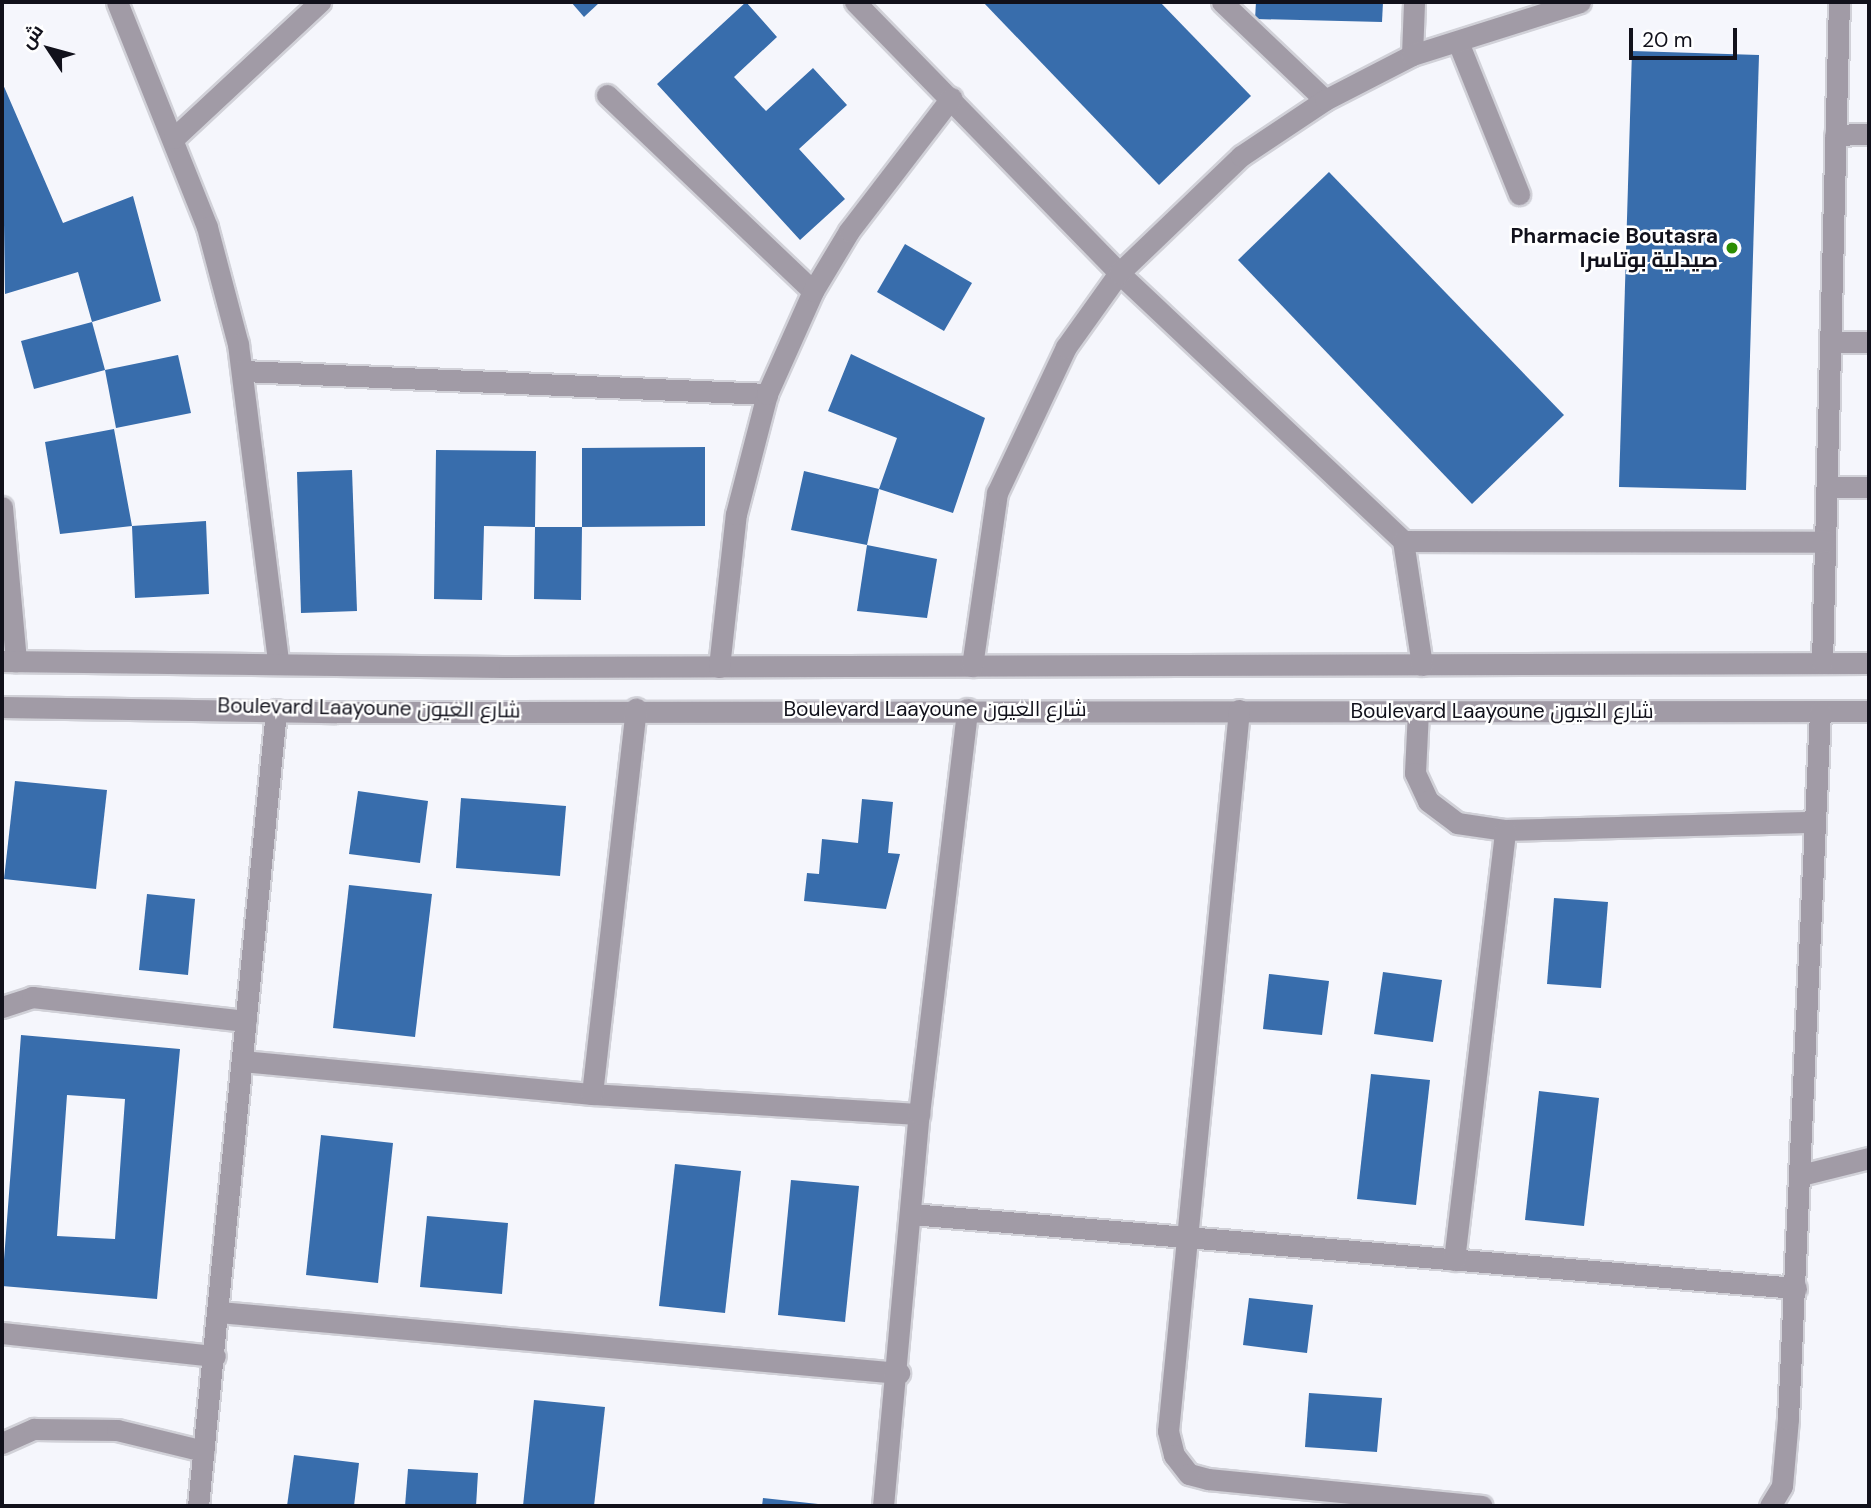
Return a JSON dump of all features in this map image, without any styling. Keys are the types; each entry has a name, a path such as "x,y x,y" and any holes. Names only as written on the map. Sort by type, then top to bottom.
{"street":[{"path":"117,2 174,138 206,227 243,371 278,662"},
{"path":"174,138 320,2"},
{"path":"855,2 1118,273 1403,541 1422,665"},
{"path":"1222,2 1325,100"},
{"path":"1412,55 1414,2"},
{"path":"972,666 997,494 1060,359 1118,273 1241,156 1325,100 1412,55 1580,2"},
{"path":"1822,663 1829,487 1839,2"},
{"path":"1458,42 1519,194"},
{"path":"607,95 813,291"},
{"path":"719,667 736,514 767,394 813,291 849,231 951,98"},
{"path":"1835,135 1869,134"},
{"path":"1831,342 1869,342"},
{"path":"243,371 767,394"},
{"path":"1829,487 1869,487"},
{"path":"2,507 9,661"},
{"path":"1403,541 1825,542"},
{"name":"Boulevard Laayoune شارع العيون","path":"9,661 719,667 1869,663"},
{"name":"Boulevard Laayoune شارع العيون","path":"2,707 276,710 1869,711"},
{"path":"592,1094 636,709"},
{"path":"883,1506 899,1373 919,1114 967,709"},
{"path":"198,1506 215,1356 276,710"},
{"path":"1240,710 1168,1431 1183,1470 1208,1479 1482,1506"},
{"path":"1418,711 1415,773 1428,802 1457,823 1505,830 1815,822"},
{"path":"1770,1506 1785,1468 1796,1288 1820,712"},
{"path":"1454,1260 1505,830"},
{"path":"2,1007 32,997 246,1021"},
{"path":"242,1061 592,1094 919,1114"},
{"path":"1801,1175 1869,1158"},
{"path":"911,1214 1796,1288"},
{"path":"219,1312 899,1373"},
{"path":"2,1333 215,1356"},
{"path":"2,1443 34,1429 117,1430 204,1451"}],"building":[{"path":"571,2 600,2 584,17"},
{"path":"746,2 777,37 734,77 766,111 813,68 847,105 799,149 845,199 800,240 657,84"},
{"path":"983,2 1160,2 1251,96 1159,185"},
{"path":"1256,2 1383,2 1382,22 1255,19"},
{"path":"1632,51 1759,55 1746,490 1619,487"},
{"path":"2,82 63,223 133,196 161,301 92,322 78,272 5,294"},
{"path":"1329,172 1564,415 1472,504 1238,260"},
{"path":"905,244 972,283 944,331 877,292"},
{"path":"92,322 105,370 34,389 21,341"},
{"path":"851,354 985,418 953,513 879,489 897,438 828,411"},
{"path":"178,355 191,413 116,428 105,370"},
{"path":"114,429 132,526 60,534 45,442"},
{"path":"705,447 705,526 582,527 582,448"},
{"path":"436,450 536,451 535,527 484,526 482,600 434,599"},
{"path":"352,470 357,611 301,613 297,472"},
{"path":"804,471 879,489 867,545 791,530"},
{"path":"206,521 209,594 135,598 132,526"},
{"path":"535,527 582,527 581,600 534,599"},
{"path":"867,545 937,559 927,618 857,611"},
{"path":"15,781 107,790 96,889 4,879"},
{"path":"358,791 428,801 420,863 349,854"},
{"path":"461,798 566,806 560,876 456,868"},
{"path":"862,799 893,802 888,853 900,854 886,909 804,901 807,873 819,874 822,839 858,843"},
{"path":"349,885 432,894 415,1037 333,1028"},
{"path":"147,894 195,899 188,975 139,970"},
{"path":"1554,898 1608,902 1601,988 1547,984"},
{"path":"1383,972 1442,980 1433,1042 1374,1034"},
{"path":"1269,974 1329,981 1322,1035 1263,1029"},
{"path":"21,1035 180,1049 157,1299 2,1286","holes":["67,1095 125,1099 115,1239 57,1236"]},
{"path":"1371,1074 1430,1080 1416,1205 1357,1199"},
{"path":"1539,1091 1599,1098 1584,1226 1525,1220"},
{"path":"321,1135 393,1143 378,1283 306,1275"},
{"path":"675,1164 741,1171 725,1313 659,1306"},
{"path":"791,1180 859,1186 845,1322 778,1315"},
{"path":"427,1216 508,1223 502,1294 420,1287"},
{"path":"1249,1298 1313,1305 1307,1353 1243,1345"},
{"path":"1309,1393 1382,1398 1377,1452 1305,1447"},
{"path":"534,1400 605,1407 594,1506 523,1506"},
{"path":"294,1455 359,1463 354,1506 287,1506"},
{"path":"408,1469 478,1473 476,1506 405,1506"},
{"path":"763,1498 818,1504 818,1506 762,1506"}],"place":[{"name":"Pharmacie Boutasra صيدلية بوتاسرا","path":"1732,248"}]}
